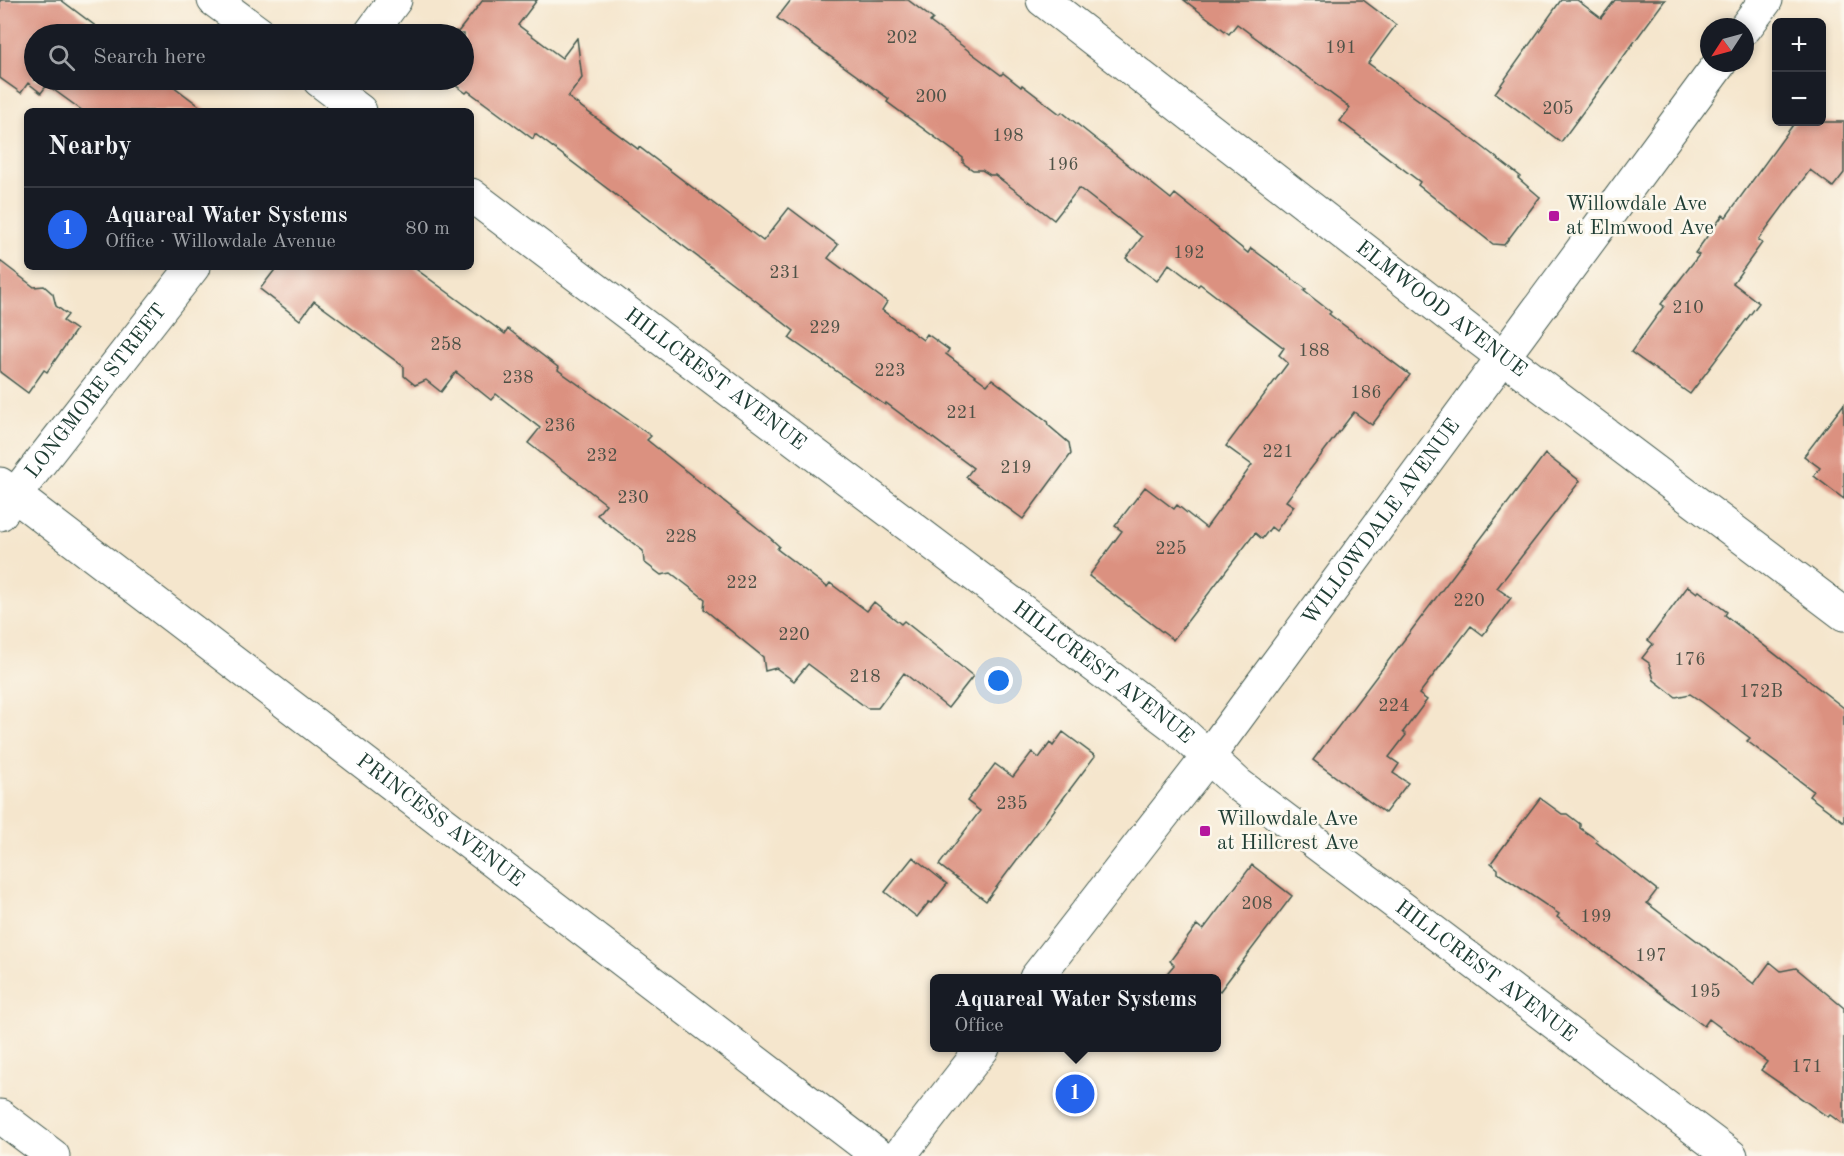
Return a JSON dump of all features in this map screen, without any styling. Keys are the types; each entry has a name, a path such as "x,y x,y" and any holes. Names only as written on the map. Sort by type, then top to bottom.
{"street":[{"path":"214,0 246,24"},
{"path":"377,24 395,0"},
{"name":"ELMWOOD AVENUE","path":"1043,0 1504,357 1844,614"},
{"path":"1752,18 1766,0"},
{"name":"WILLOWDALE AVENUE","path":"1039,974 1208,757 1712,72"},
{"path":"325,90 355,108"},
{"name":"HILLCREST AVENUE","path":"474,197 1176,727 1239,785 1731,1156"},
{"name":"LONGMORE STREET","path":"5,498 191,270"},
{"name":"PRINCESS AVENUE","path":"5,498 879,1156"},
{"path":"899,1156 979,1052"},
{"path":"0,1116 53,1156"}],"building":[{"path":"0,0 61,0 93,24 24,24 24,89 21,93 0,78"},
{"path":"483,0 537,0 518,25 562,58 577,38 582,78 568,97 638,149 639,147 763,241 789,208 838,245 828,258 887,302 882,310 923,340 927,334 949,350 946,354 987,385 992,379 1047,421 1048,425 1069,443 1071,454 1023,519 966,477 973,468 886,403 885,405 789,338 794,331 756,301 535,134 533,139 468,91 466,93 462,90 474,90 474,24 464,24"},
{"path":"791,0 908,0 933,19 930,22 1001,75 1003,73 1021,87 1022,85 1060,114 1062,112 1171,199 1175,194 1248,253 1251,248 1306,289 1304,291 1331,312 1329,314 1410,375 1372,425 1354,412 1286,501 1294,506 1276,531 1271,527 1262,539 1255,533 1173,640 1089,576 1122,531 1115,526 1145,487 1174,509 1177,505 1206,528 1252,465 1226,446 1288,363 1279,355 1284,348 1200,284 1198,286 1169,264 1157,281 1126,258 1142,237 1079,188 1054,220 995,175 982,170 973,170 963,163 963,158 887,102 889,99 777,18"},
{"path":"1184,0 1363,0 1396,25 1368,63 1520,176 1518,178 1540,197 1504,245 1493,244 1418,185 1420,182 1340,121 1350,108 1237,24 1229,34"},
{"path":"1561,0 1577,0 1601,18 1615,0 1665,0 1561,142 1495,93"},
{"path":"54,90 178,90 202,108 79,108"},
{"path":"1826,122 1844,122 1844,173 1833,187 1810,170 1758,240 1762,243 1733,283 1759,303 1690,394 1631,352 1664,306 1661,304 1699,255 1695,253 1723,215 1726,217 1792,126 1826,126"},
{"path":"0,261 34,287 44,286 53,294 56,306 68,315 63,321 76,330 47,372 44,370 28,393 0,372"},
{"path":"275,270 417,270 505,334 508,329 559,368 558,370 651,436 647,440 769,537 779,546 777,549 827,587 830,583 867,611 874,602 901,624 904,621 973,676 948,708 904,673 878,708 867,708 808,664 794,681 776,668 765,671 763,657 704,609 705,599 671,573 661,575 644,562 643,551 597,515 606,504 528,443 540,428 496,394 491,400 456,372 441,392 426,380 415,385 404,376 404,367 314,301 300,320 260,289"},
{"path":"1844,404 1844,499 1814,476 1820,468 1804,456"},
{"path":"1545,454 1580,481 1497,588 1511,598 1483,635 1471,626 1419,694 1427,700 1403,732 1406,735 1389,757 1399,764 1393,773 1408,783 1385,813 1313,760"},
{"path":"1688,586 1697,593 1699,591 1727,612 1725,615 1844,708 1844,822 1809,796 1813,791 1747,741 1750,738 1702,702 1690,694 1676,697 1654,680 1649,663 1642,658 1653,644 1648,640"},
{"path":"1063,732 1095,756 986,901 939,865 980,811 967,801 995,764 1013,777 1032,752 1039,758 1050,743 1053,746"},
{"path":"1540,798 1580,824 1580,828 1597,840 1596,842 1657,890 1647,903 1754,984 1770,962 1781,971 1796,968 1844,1008 1844,1125 1830,1115 1828,1117 1761,1070 1767,1062 1709,1019 1704,1026 1557,917 1559,914 1498,873 1498,869 1491,863"},
{"path":"913,857 947,884 917,917 885,892"},
{"path":"1252,865 1292,896 1221,990 1221,974 1166,974 1174,965 1170,961 1197,925 1203,930"}],"place":[{"name":"Willowdale Ave at Elmwood Ave","path":"1554,216"},
{"name":"Willowdale Ave at Hillcrest Ave","path":"1205,831"},
{"name":"Aquareal Water Systems","path":"1075,1094"}]}
